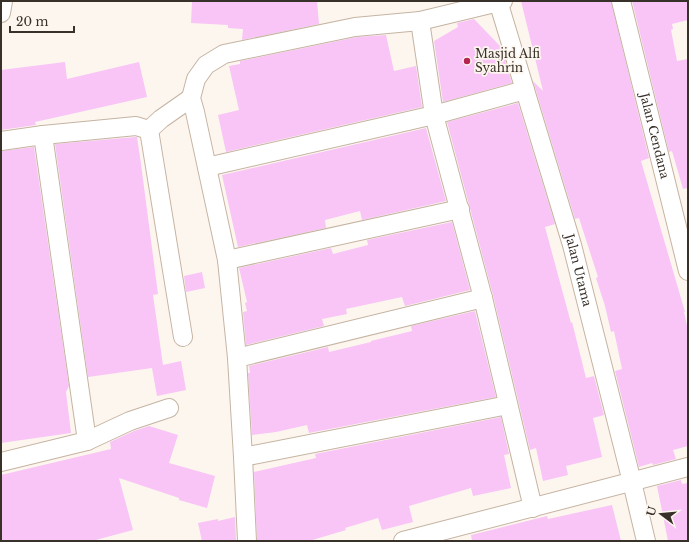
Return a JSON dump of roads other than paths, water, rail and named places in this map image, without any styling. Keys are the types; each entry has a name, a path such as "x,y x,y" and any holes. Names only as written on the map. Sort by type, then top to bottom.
{"street":[{"path":"1,14 3,1"},
{"path":"149,130 161,119 190,98 196,79 206,65 224,54 355,26 420,21 500,1"},
{"name":"Jalan Utama","path":"500,1 525,90 572,245 646,541"},
{"name":"Jalan Cendana","path":"621,1 688,271"},
{"path":"420,21 434,115 483,298 533,508"},
{"path":"207,167 434,115 525,90"},
{"path":"190,98 195,112 226,260 237,358 247,541"},
{"path":"1,141 42,135 136,126 149,130"},
{"path":"149,130 183,337"},
{"path":"42,135 87,441"},
{"path":"226,260 460,209"},
{"path":"237,358 483,298"},
{"path":"243,457 508,405"},
{"path":"1,462 87,441 130,421 169,408"},
{"path":"403,541 688,467"}],"place":[{"name":"Masjid Alfi Syahrin","path":"467,61"}]}
